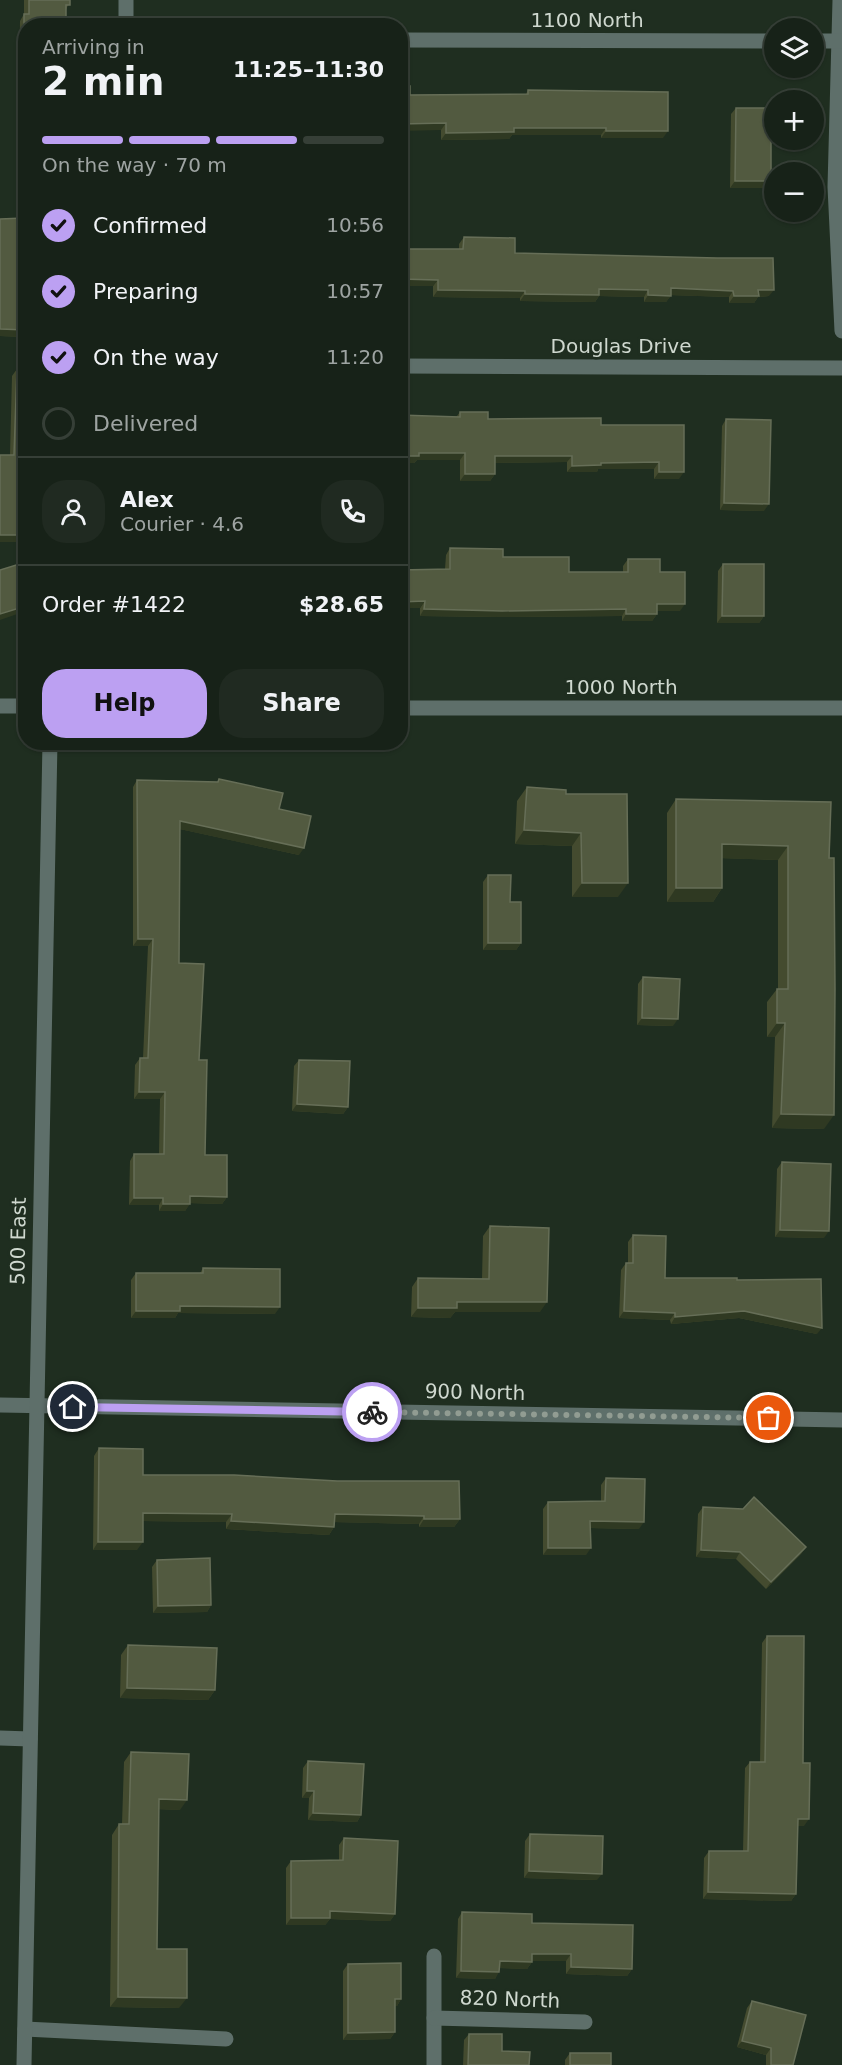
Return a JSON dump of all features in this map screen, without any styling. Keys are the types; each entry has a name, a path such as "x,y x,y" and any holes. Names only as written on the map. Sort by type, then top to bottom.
{"street":[{"path":"126,0 126,18"},
{"path":"840,0 835,187 842,331"},
{"name":"1100 North","path":"408,40 764,41"},
{"path":"824,41 839,41"},
{"name":"Douglas Drive","path":"408,366 842,368"},
{"path":"0,706 18,706"},
{"name":"1000 North","path":"408,708 842,708"},
{"name":"500 East","path":"24,2065 50,750"},
{"name":"900 North","path":"0,1405 842,1419"},
{"path":"0,1738 30,1739"},
{"path":"434,1956 434,2065"},
{"name":"820 North","path":"434,2018 585,2022"},
{"path":"25,2029 226,2039"}],"building":[{"path":"29,0 70,0 70,5 66,5 66,18 24,18 24,14 29,14"},
{"path":"408,86 410,86 410,95 528,94 528,90 668,92 668,131 514,128 514,132 446,133 446,123 408,124"},
{"path":"736,108 764,108 764,150 771,150 771,162 764,162 764,181 735,181"},
{"path":"18,218 18,330 0,329 0,219"},
{"path":"464,237 515,238 515,253 773,258 774,290 758,290 759,296 734,296 733,291 671,288 671,296 648,295 648,290 599,289 599,295 525,294 525,291 438,290 438,280 408,279 408,249 463,249"},
{"path":"18,369 18,535 0,535 0,455 14,455"},
{"path":"460,412 488,412 488,419 601,418 601,425 684,425 684,472 659,472 659,462 572,466 572,456 495,456 495,474 465,474 465,453 419,453 419,456 408,456 408,415 460,417"},
{"path":"726,419 771,420 769,504 724,503"},
{"path":"450,548 503,549 503,557 569,557 569,572 628,572 628,559 660,559 660,572 685,572 685,604 657,604 657,614 626,614 626,609 502,611 424,609 425,601 408,602 408,570 450,569"},
{"path":"18,564 18,608 0,614 0,570"},
{"path":"723,564 764,564 764,616 722,616"},
{"path":"219,779 283,793 279,809 311,816 304,848 180,821 179,963 204,964 199,1060 207,1060 205,1155 227,1155 227,1197 190,1196 190,1204 163,1204 163,1198 134,1198 134,1154 164,1154 165,1092 139,1092 140,1058 148,1058 153,939 138,939 137,780 218,782"},
{"path":"527,787 566,790 566,794 627,794 628,883 582,883 581,833 524,830"},
{"path":"676,799 831,802 829,858 834,858 834,1115 781,1114 785,1023 777,1023 777,989 788,989 788,846 722,844 722,888 676,888"},
{"path":"488,875 511,875 510,902 521,902 521,943 488,943"},
{"path":"643,977 680,979 678,1019 642,1018"},
{"path":"299,1060 350,1061 348,1107 297,1104"},
{"path":"782,1162 831,1164 829,1231 780,1230"},
{"path":"490,1226 549,1228 547,1302 457,1302 457,1308 418,1308 418,1278 489,1279"},
{"path":"633,1235 666,1236 665,1278 821,1279 822,1328 744,1311 675,1317 675,1313 624,1311 626,1263 633,1263"},
{"path":"203,1268 280,1269 280,1307 180,1306 180,1311 136,1311 136,1273 203,1273"},
{"path":"99,1448 143,1449 143,1475 234,1475 337,1481 459,1481 460,1519 335,1514 334,1527 231,1521 232,1514 143,1513 143,1542 98,1542"},
{"path":"606,1478 645,1479 644,1522 590,1521 591,1548 548,1548 548,1502 605,1501"},
{"path":"754,1497 806,1547 771,1582 740,1552 701,1550 703,1507 743,1509"},
{"path":"210,1558 211,1605 158,1606 157,1560"},
{"path":"767,1636 804,1636 803,1763 810,1763 809,1819 798,1819 796,1894 708,1892 709,1851 748,1851 750,1762 765,1762"},
{"path":"128,1645 217,1648 215,1690 127,1688"},
{"path":"131,1752 189,1754 187,1800 159,1799 157,1949 187,1949 187,1998 118,1997 119,1824 129,1824"},
{"path":"308,1761 364,1764 361,1815 313,1813 314,1791 307,1791"},
{"path":"530,1834 603,1836 602,1874 529,1871"},
{"path":"344,1838 398,1841 395,1914 330,1911 330,1918 291,1918 291,1861 343,1860"},
{"path":"462,1912 532,1914 532,1923 633,1925 632,1969 571,1967 571,1954 532,1954 532,1962 500,1961 499,1972 461,1971"},
{"path":"401,1963 401,1999 395,1999 395,2032 348,2033 348,1964"},
{"path":"752,2001 806,2015 793,2065 771,2065 771,2048 742,2041"},
{"path":"469,2034 502,2034 502,2051 530,2052 529,2065 468,2065"},
{"path":"570,2053 611,2053 611,2065 570,2065"}],"way so far":[{"path":"372,1412 769,1418"}],"route":[{"path":"73,1407 372,1412"}]}
